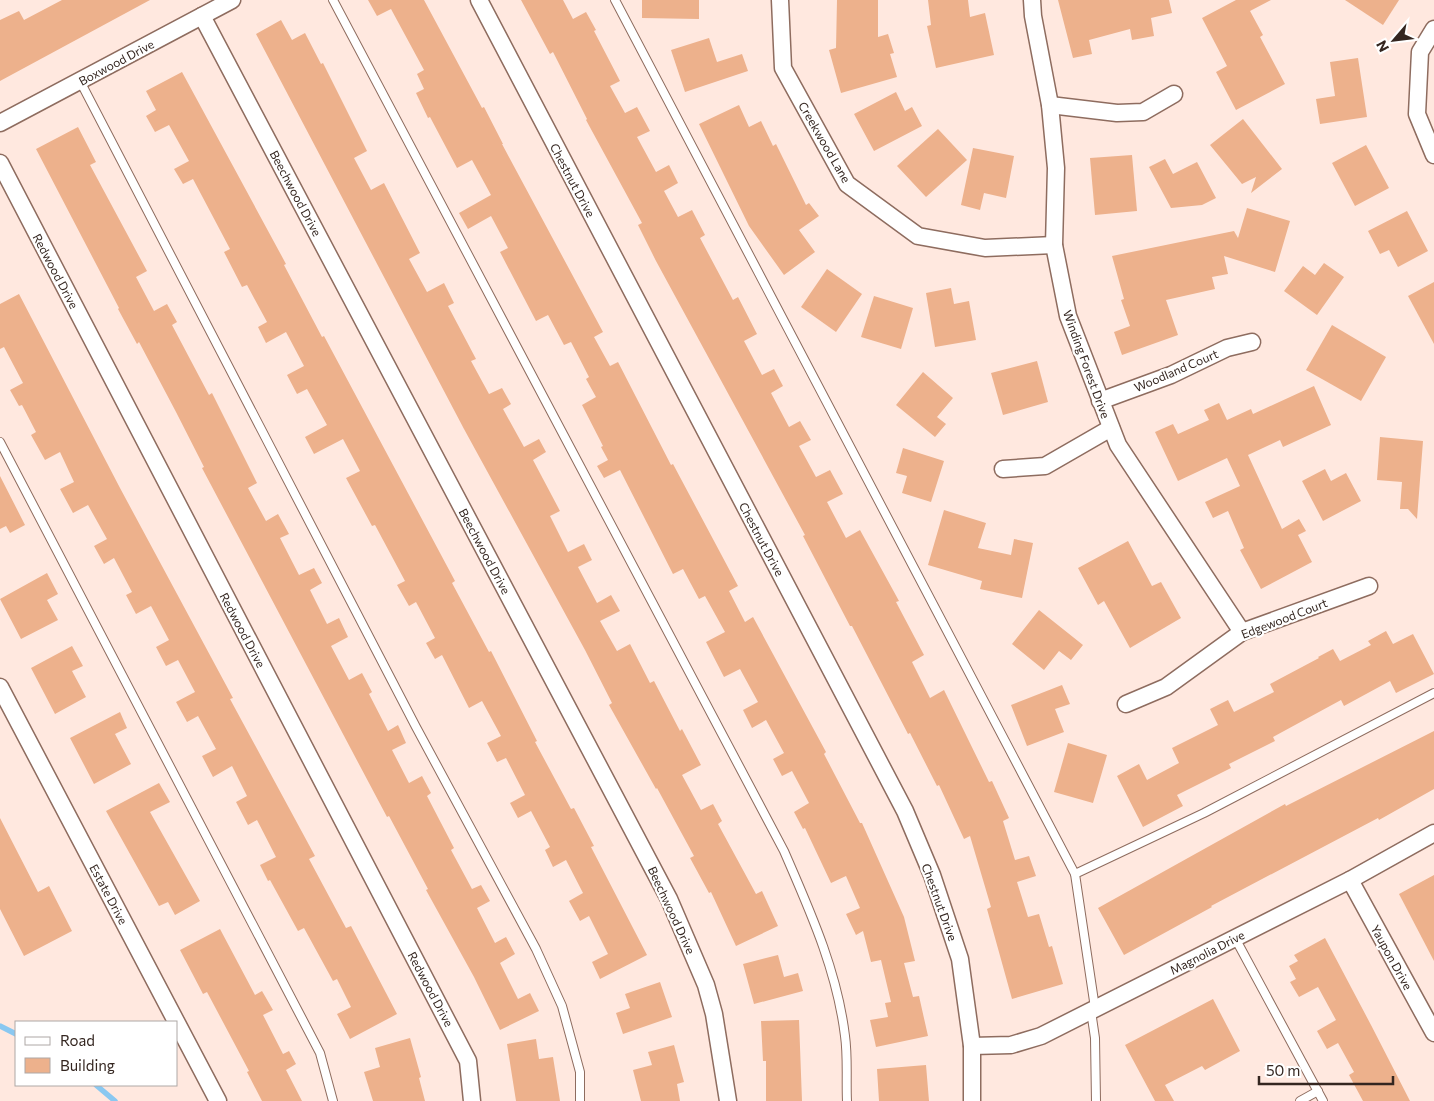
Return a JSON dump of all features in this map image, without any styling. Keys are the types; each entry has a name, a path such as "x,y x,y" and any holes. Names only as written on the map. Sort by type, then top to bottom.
{"street":[{"name":"Boxwood Drive","path":"0,123 232,0"},
{"name":"Chestnut Drive","path":"479,0 905,811 932,875 960,959 972,1046 972,1101"},
{"name":"Creekwood Lane","path":"780,0 783,68 847,184 918,236 985,248 1054,245"},
{"name":"Winding Forest Drive","path":"1032,0 1033,16 1050,105 1056,168 1054,245 1068,316 1118,445 1242,632"},
{"name":"Beechwood Drive","path":"202,16 669,899 706,985 714,1014 728,1101"},
{"path":"1434,29 1420,52 1416,114 1434,155"},
{"path":"1050,105 1117,113 1143,112 1174,94"},
{"name":"Redwood Drive","path":"0,163 468,1061 472,1101"},
{"name":"Woodland Court","path":"1100,400 1171,375 1227,348 1252,342"},
{"path":"1003,469 1045,466 1111,428"},
{"name":"Edgewood Court","path":"1126,704 1166,687 1242,632 1369,586"},
{"name":"Estate Drive","path":"0,687 176,1021"},
{"name":"Magnolia Drive","path":"972,1046 1012,1045 1041,1036 1350,880 1434,833"},
{"name":"Yaupon Drive","path":"1350,880 1434,1034"},
{"name":"Estate Drive","path":"178,1025 218,1101"}],"lane":[{"path":"333,0 784,851 820,934 837,988 845,1037 847,1101"},
{"path":"615,0 1075,874 1093,1009 1096,1101"},
{"path":"80,81 416,727 536,949 562,1006 580,1072 580,1101"},
{"path":"0,442 320,1053 333,1101"},
{"path":"1075,874 1204,813 1434,693"},
{"path":"1236,938 1323,1101"},
{"path":"1300,1101 1318,1092"}],"building":[{"path":"62,0 150,0 0,81 0,20 19,11 24,20"},
{"path":"368,0 424,0 482,108 484,107 603,332 594,337 610,366 618,362 671,465 673,464 738,586 729,591 745,622 753,617 826,752 824,754 860,823 862,823 904,917 915,961 904,963 913,997 919,996 928,1036 876,1047 870,1020 888,1017 885,1003 891,1002 881,960 871,962 863,931 856,935 846,914 860,908 846,876 831,883 805,828 803,829 794,812 809,803 792,771 782,776 773,759 784,753 766,720 752,728 743,710 758,702 740,669 724,677 706,642 725,632 705,596 699,599 683,569 673,574 620,470 604,478 597,466 608,460 582,405 596,397 586,379 589,377 571,342 564,345 548,315 536,321 500,252 508,248 491,216 468,229 459,213 491,195 472,160 457,168 430,117 428,118 416,93 424,89 417,74 424,70 391,9 377,16"},
{"path":"521,0 563,0 573,19 586,12 596,30 594,31 620,81 610,86 625,113 637,107 650,131 637,137 656,172 669,165 678,183 664,191 678,217 692,210 705,235 700,238 733,300 738,297 757,334 744,341 762,375 774,369 783,386 771,393 789,427 800,421 811,440 799,446 816,477 830,470 843,494 827,502 846,538 860,530 899,601 896,602 924,655 912,662 930,698 944,690 989,782 992,781 1009,818 1003,821 1015,860 1029,856 1036,876 1017,882 1028,917 1039,914 1049,947 1052,946 1063,984 1012,999 987,909 991,907 970,836 964,839 939,785 937,786 910,733 908,734 803,536 805,535 656,261 638,225 642,223 586,120 553,52 550,54"},
{"path":"642,0 699,0 699,19 642,18"},
{"path":"837,0 878,0 878,37 888,34 894,53 890,54 897,77 841,93 829,50 836,48"},
{"path":"928,0 968,0 970,17 985,13 994,55 936,68 927,26 931,25"},
{"path":"1058,0 1169,0 1172,13 1151,18 1154,36 1132,40 1130,29 1089,40 1092,54 1073,58"},
{"path":"1236,0 1271,0 1250,11 1263,35 1260,37 1285,84 1236,110 1216,72 1227,66 1202,18"},
{"path":"1345,0 1399,0 1383,25"},
{"path":"281,20 292,40 305,33 321,64 323,63 367,151 354,158 371,190 384,183 420,253 409,259 427,292 444,283 454,303 448,306 476,359 471,361 489,394 502,388 511,404 503,409 524,447 539,439 546,452 533,460 560,511 550,516 568,552 584,544 592,560 578,567 597,603 611,595 620,611 600,621 617,651 630,644 650,683 654,681 680,731 682,729 701,765 682,775 701,810 713,804 722,821 718,824 756,894 762,891 778,926 736,946 711,892 709,893 690,858 694,856 609,705 612,703 585,650 464,429 256,34"},
{"path":"709,38 717,62 742,54 748,71 685,92 671,50"},
{"path":"1358,58 1367,117 1320,124 1316,99 1335,96 1330,62"},
{"path":"182,72 286,264 284,265 322,337 324,336 455,581 452,583 489,652 491,651 537,741 535,742 571,809 574,808 594,846 591,847 647,955 600,979 592,962 608,954 589,916 580,921 569,901 583,893 566,860 553,867 545,850 550,847 531,811 518,818 510,803 525,795 506,758 497,762 487,743 501,736 482,701 469,708 442,655 435,659 426,643 435,638 416,602 409,606 397,585 405,581 375,525 372,526 346,478 360,471 343,439 314,454 305,437 327,425 307,389 297,394 287,375 304,366 286,332 266,343 258,327 267,322 247,285 242,287 224,252 230,249 193,179 183,184 174,169 189,161 169,125 155,132 146,116 156,110 146,91"},
{"path":"896,92 905,111 912,107 922,126 874,151 854,114"},
{"path":"739,105 749,127 761,121 773,146 776,144 806,205 809,203 819,216 799,230 815,252 784,275 749,226 699,124"},
{"path":"1243,119 1282,169 1251,193 1256,177 1242,184 1210,145"},
{"path":"78,127 96,162 90,165 147,271 136,277 154,311 167,304 177,322 172,325 209,395 212,393 257,483 248,488 266,521 278,514 289,534 280,538 299,575 314,568 322,583 310,590 327,624 339,618 348,637 331,646 349,680 362,673 372,692 369,694 388,731 398,725 406,743 392,750 409,783 422,776 431,793 427,796 454,848 451,850 472,889 481,885 490,901 477,908 495,943 506,937 515,954 500,963 518,999 530,993 539,1011 500,1030 474,977 426,890 428,889 389,816 387,817 202,468 204,467 139,342 137,344 118,309 36,149"},
{"path":"938,129 967,160 926,197 897,166"},
{"path":"1366,145 1389,188 1355,206 1332,163"},
{"path":"973,148 1014,156 1006,198 984,193 980,210 961,205"},
{"path":"1132,155 1137,211 1095,215 1090,158"},
{"path":"1165,159 1173,174 1197,162 1216,198 1202,205 1171,208 1149,167"},
{"path":"1247,208 1290,221 1275,272 1224,256 1228,274 1212,277 1215,289 1166,300 1178,335 1122,355 1114,332 1130,326 1121,300 1124,299 1112,256 1234,231 1238,238"},
{"path":"1407,211 1428,251 1398,267 1389,250 1380,254 1368,231"},
{"path":"1324,263 1344,277 1317,315 1284,291 1303,266 1315,275"},
{"path":"827,269 862,294 836,332 801,307"},
{"path":"1434,282 1434,344 1408,296"},
{"path":"951,288 954,304 969,301 976,340 935,347 926,293"},
{"path":"19,294 120,488 233,698 230,699 315,856 309,859 346,928 351,926 397,1014 350,1039 337,1014 351,1007 337,979 333,981 304,928 298,931 260,865 276,857 257,820 248,825 236,802 247,796 232,766 213,777 202,756 216,749 198,716 187,722 176,702 195,692 178,660 166,666 156,647 169,640 151,606 136,614 126,595 132,592 114,558 104,564 94,546 107,539 88,505 73,513 60,489 74,482 60,452 45,460 31,435 36,432 22,405 19,406 10,390 23,383 4,347 0,349 0,304"},
{"path":"874,296 913,308 901,349 861,337"},
{"path":"1332,325 1386,357 1361,401 1306,370"},
{"path":"1037,361 1048,402 1003,415 991,373"},
{"path":"923,372 953,398 937,417 946,424 935,437 896,405"},
{"path":"1314,386 1331,425 1283,447 1280,440 1248,455 1282,529 1299,519 1306,531 1298,535 1312,562 1261,589 1240,550 1244,548 1228,511 1213,518 1205,502 1240,486 1227,458 1178,481 1155,432 1173,424 1178,434 1209,420 1204,410 1219,403 1227,420 1251,409 1253,414"},
{"path":"1380,437 1423,441 1417,519 1408,509 1400,509 1402,482 1377,480"},
{"path":"903,448 944,461 931,502 902,493 907,476 896,473"},
{"path":"1325,469 1331,481 1346,473 1361,501 1323,521 1302,481"},
{"path":"0,476 25,525 10,533 6,526 0,529"},
{"path":"944,510 986,523 978,548 1011,555 1014,539 1033,543 1022,598 980,589 982,581 928,565"},
{"path":"1128,541 1152,586 1161,582 1181,618 1130,648 1104,601 1098,605 1078,568"},
{"path":"47,573 58,594 47,600 58,620 21,639 0,599"},
{"path":"1039,610 1083,645 1071,660 1059,651 1044,670 1012,644"},
{"path":"1386,631 1393,644 1413,634 1434,674 1396,693 1390,681 1344,706 1341,700 1273,737 1275,741 1229,764 1231,768 1177,795 1183,806 1143,827 1117,776 1139,764 1147,780 1179,763 1172,748 1218,725 1210,709 1228,700 1234,712 1274,692 1270,684 1333,649 1340,661 1371,645 1368,641"},
{"path":"72,646 83,666 72,671 86,697 55,714 31,668"},
{"path":"1062,685 1070,704 1055,709 1064,732 1027,746 1011,705"},
{"path":"120,712 127,728 115,734 131,764 94,784 70,738"},
{"path":"1434,731 1434,789 1379,820 1378,818 1211,906 1124,955 1098,908 1285,804 1286,806"},
{"path":"1068,743 1107,755 1093,803 1054,792"},
{"path":"159,783 170,802 150,812 200,901 175,915 168,902 159,906 106,811"},
{"path":"0,818 38,892 49,886 72,931 24,956 0,909"},
{"path":"1434,875 1434,961 1399,894"},
{"path":"220,929 255,995 262,991 273,1010 263,1015 283,1054 289,1051 296,1064 286,1070 302,1101 262,1101 247,1072 249,1071 207,992 203,994 180,950"},
{"path":"1325,938 1410,1101 1363,1101 1349,1075 1354,1072 1338,1043 1327,1049 1317,1031 1336,1020 1318,987 1299,997 1290,982 1296,979 1289,966 1298,961 1294,955"},
{"path":"778,955 784,977 798,973 803,991 754,1004 743,964"},
{"path":"660,982 672,1017 623,1034 616,1013 630,1008 625,994"},
{"path":"1213,999 1240,1051 1205,1070 1202,1066 1165,1085 1174,1101 1155,1101 1125,1045"},
{"path":"799,1020 802,1101 766,1101 766,1061 763,1061 761,1021"},
{"path":"410,1038 421,1077 419,1078 425,1101 373,1101 364,1072 380,1067 375,1048"},
{"path":"536,1039 539,1059 553,1057 560,1101 516,1101 507,1044"},
{"path":"674,1045 684,1082 677,1084 680,1101 641,1101 633,1070 652,1065 648,1052"},
{"path":"926,1065 929,1101 879,1101 877,1069"}],"waterway":[{"path":"0,1026 15,1034"},
{"path":"97,1086 115,1101"}]}
